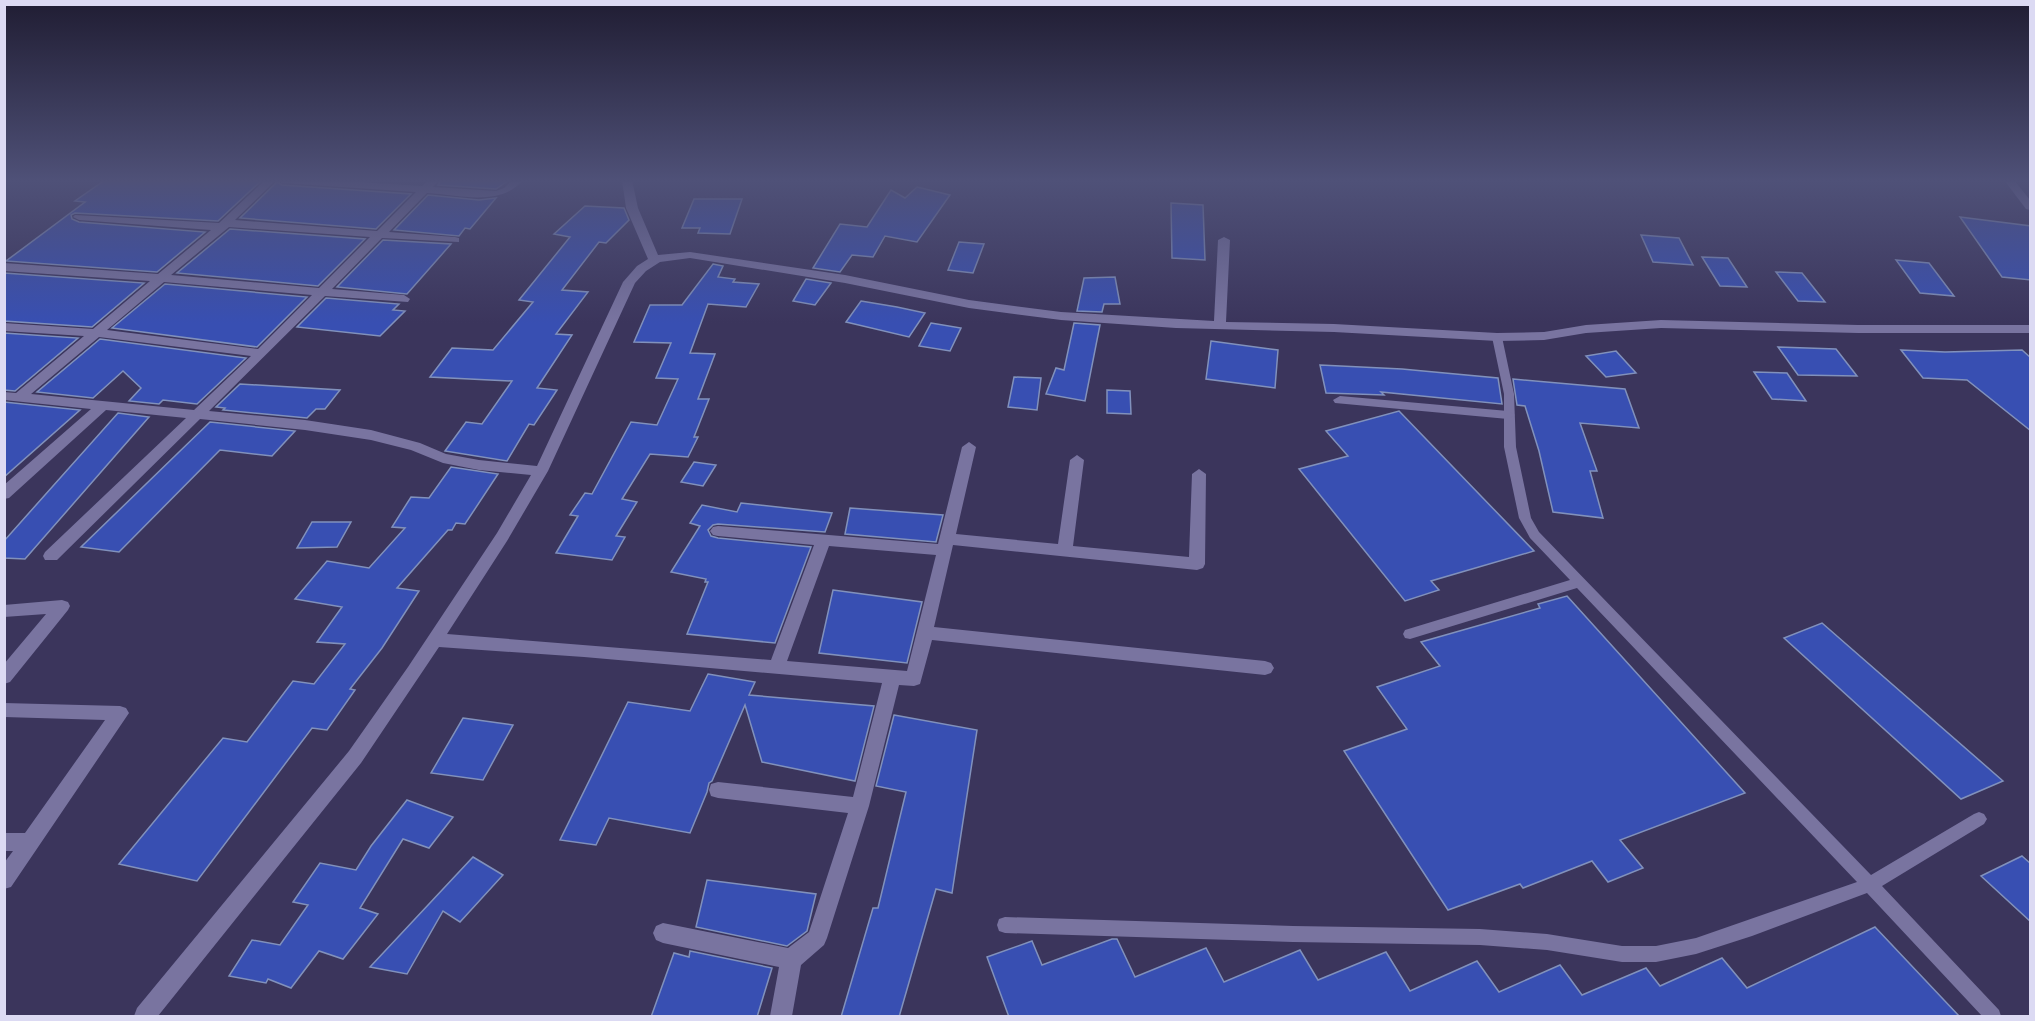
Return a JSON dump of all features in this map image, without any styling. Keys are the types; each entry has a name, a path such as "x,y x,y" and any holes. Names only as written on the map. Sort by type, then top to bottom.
{"street":[{"path":"20,397 220,228"},
{"path":"261,228 454,240"},
{"path":"51,556 388,228"},
{"path":"640,228 654,259"},
{"path":"1220,325 1224,240"},
{"path":"145,1017 355,757 502,537 555,444 630,282 639,268 654,259 690,255 845,279 969,304 1061,316 1220,325 1334,328 1497,337 1544,336 1586,329 1661,324 1858,329 2031,329"},
{"path":"4,267 404,299"},
{"path":"4,327 96,333 261,353"},
{"path":"4,396 305,425 371,435 415,446 452,460 541,471"},
{"path":"1340,400 1508,415"},
{"path":"4,494 102,406"},
{"path":"433,640 777,666 914,679 969,447"},
{"path":"1065,551 1077,460"},
{"path":"718,531 824,539 1065,551 1197,564 1199,474"},
{"path":"777,666 824,539"},
{"path":"4,611 62,606 4,677"},
{"path":"925,633 1265,668"},
{"path":"781,1017 790,959 818,938 860,806 892,677"},
{"path":"4,710 120,713 4,880"},
{"path":"718,790 860,806"},
{"path":"4,842 31,842"},
{"path":"663,933 790,959"}],"lane":[{"path":"1497,337 1509,394 1510,447 1528,526 1993,1017"},
{"path":"1410,634 1579,582"},
{"path":"1005,925 1480,937 1547,942 1622,954 1656,954 1696,946 1740,932 1870,885 1979,819"}],"building":[{"path":"51,228 150,228 205,232 157,272 6,261"},
{"path":"396,228 471,228 465,228 459,236 394,230"},
{"path":"561,228 621,228 606,243 599,242 562,290 588,292 556,334 572,335 537,388 557,390 534,425 529,424 507,461 445,451 466,422 482,424 512,381 430,377 452,348 493,350 533,302 519,300 570,237 554,234"},
{"path":"682,228 732,228 730,234 698,233 700,228"},
{"path":"838,228 927,228 917,242 885,236 873,257 852,255 840,272 813,268"},
{"path":"1171,228 1204,228 1205,260 1172,258"},
{"path":"1967,228 2031,228 2031,280 2002,277"},
{"path":"230,229 365,239 318,286 177,273"},
{"path":"1641,235 1679,238 1693,265 1653,262"},
{"path":"383,240 451,244 407,294 337,287"},
{"path":"959,242 984,244 973,273 948,270"},
{"path":"1702,257 1728,258 1747,287 1720,286"},
{"path":"1896,260 1929,263 1954,296 1920,293"},
{"path":"713,264 723,266 718,277 735,279 733,282 759,284 746,307 708,304 690,353 715,354 698,399 709,399 694,437 698,437 688,457 650,454 622,499 637,502 616,536 625,537 612,560 556,553 578,516 570,515 585,493 592,494 631,422 657,425 678,379 656,378 671,343 634,342 650,305 682,305"},
{"path":"1776,272 1802,273 1825,302 1798,301"},
{"path":"4,273 144,283 92,327 4,321"},
{"path":"1115,277 1120,304 1104,304 1102,312 1077,311 1084,278"},
{"path":"806,279 831,283 815,305 793,301"},
{"path":"165,284 307,297 257,347 112,328"},
{"path":"326,298 399,304 393,310 405,311 380,336 297,327"},
{"path":"861,301 925,313 909,337 846,322"},
{"path":"931,323 961,328 950,351 919,346"},
{"path":"1074,323 1100,325 1085,401 1046,394 1056,368 1064,370"},
{"path":"4,333 78,338 15,391 4,390"},
{"path":"100,339 246,358 197,404 163,400 159,404 129,401 141,388 123,371 93,398 37,392"},
{"path":"1211,341 1278,350 1275,388 1206,379"},
{"path":"1778,347 1836,349 1857,376 1798,375"},
{"path":"1901,350 1945,352 2022,350 2031,358 2031,431 1967,380 1923,378"},
{"path":"1616,351 1636,373 1606,377 1586,356"},
{"path":"1320,365 1402,369 1498,378 1502,404 1381,392 1384,395 1326,393"},
{"path":"1754,372 1787,373 1806,401 1772,399"},
{"path":"1014,377 1041,378 1037,410 1008,407"},
{"path":"1513,379 1625,389 1639,428 1580,423 1597,471 1590,471 1603,518 1553,512 1539,451 1525,406 1517,405"},
{"path":"240,384 340,390 325,409 316,409 307,418 223,410 225,408 216,407"},
{"path":"1107,390 1130,391 1131,414 1107,413"},
{"path":"4,402 80,410 4,477"},
{"path":"1399,411 1534,551 1431,581 1439,590 1405,601 1299,469 1348,456 1326,431"},
{"path":"118,413 149,417 25,559 4,558 4,541"},
{"path":"210,422 295,431 272,456 220,450 119,552 81,547"},
{"path":"694,462 716,465 703,486 681,482"},
{"path":"451,467 498,474 465,524 456,523 452,530 448,530 397,588 419,591 382,648 350,689 355,690 327,730 312,728 197,881 119,864 223,738 247,742 293,681 314,684 345,644 317,642 342,607 295,599 327,561 369,568 405,528 392,527 411,497 429,498"},
{"path":"741,503 832,513 825,532 718,524 708,530 711,536 718,538 811,547 775,643 687,634 708,582 705,582 706,579 671,572 700,526 690,523 702,505 737,512"},
{"path":"850,508 943,515 936,542 845,534"},
{"path":"312,522 351,522 337,547 297,548"},
{"path":"833,590 922,602 907,663 819,653"},
{"path":"1567,596 1745,793 1620,840 1643,868 1608,882 1592,861 1523,888 1520,884 1448,910 1344,751 1407,729 1377,687 1440,666 1421,642 1540,608 1538,604"},
{"path":"1822,623 2003,781 1961,799 1784,638"},
{"path":"708,674 755,682 749,695 874,706 855,781 762,762 745,705 712,781 709,783 690,833 609,818 596,845 560,840 628,702 690,711"},
{"path":"894,715 977,730 952,893 936,889 899,1017 841,1017 873,908 878,908 906,792 876,786"},
{"path":"463,718 513,725 483,780 431,773"},
{"path":"407,800 453,817 429,848 403,839 360,908 378,914 343,959 319,951 291,988 268,979 266,983 229,976 252,940 280,945 308,905 293,902 320,863 356,870 371,846"},
{"path":"2022,856 2031,864 2031,922 1981,876"},
{"path":"473,857 503,875 460,922 443,911 407,974 370,967"},
{"path":"707,880 816,894 807,931 787,946 696,927"},
{"path":"1875,927 1960,1017 1009,1017 987,957 1032,941 1042,965 1117,939 1135,977 1206,948 1224,982 1300,950 1318,980 1386,952 1410,991 1477,961 1499,992 1560,965 1582,995 1646,968 1660,986 1722,958 1747,988"},
{"path":"690,951 772,968 757,1017 651,1017 674,953 689,957"}]}
